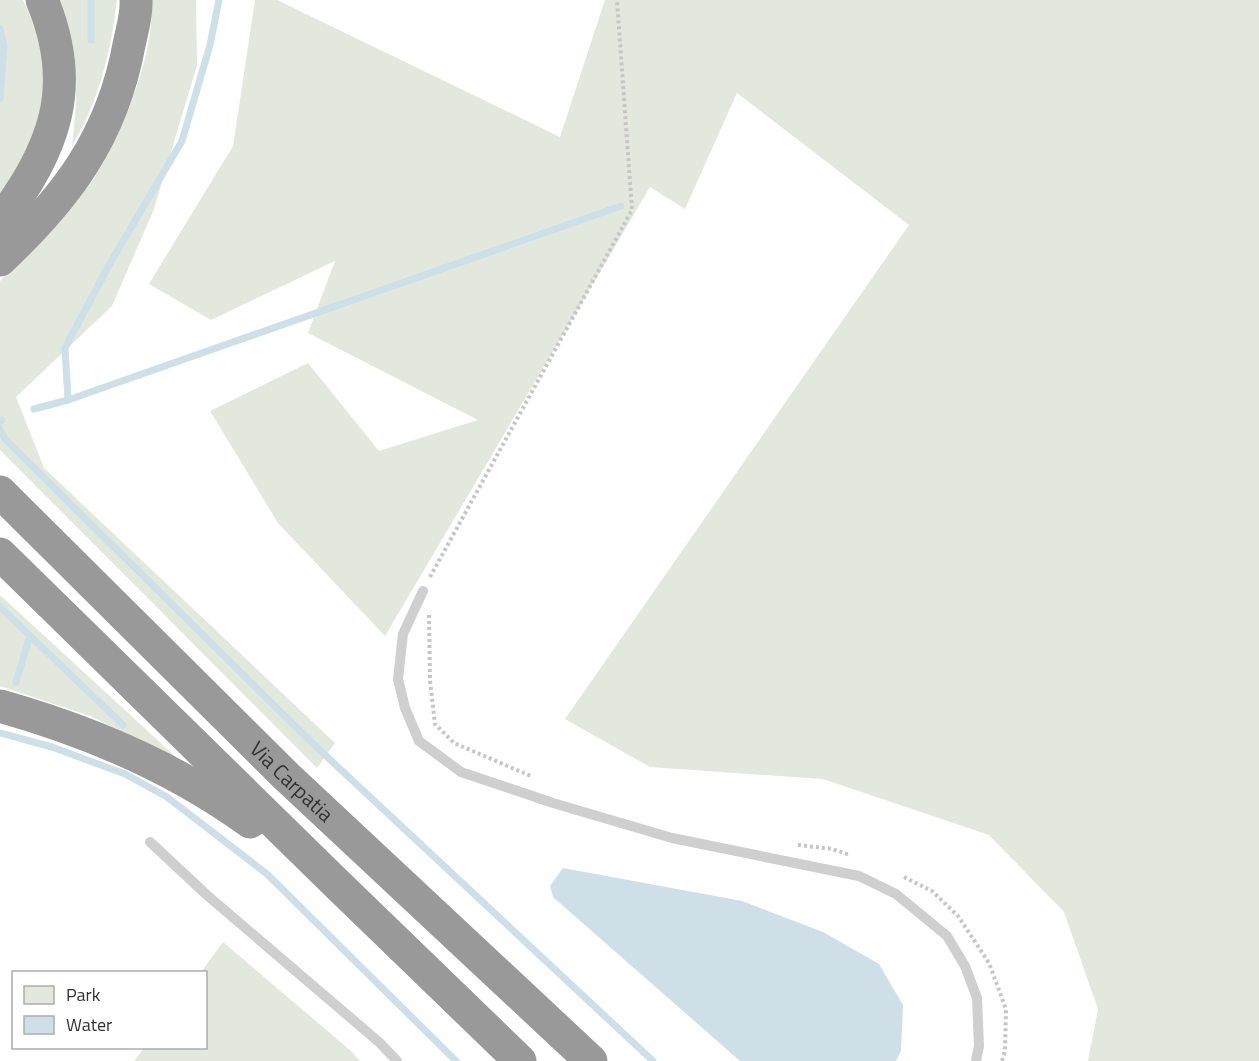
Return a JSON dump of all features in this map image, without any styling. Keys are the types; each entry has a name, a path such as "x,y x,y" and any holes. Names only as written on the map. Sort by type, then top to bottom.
{"highway":[{"path":"0,222 26,187 41,159 58,106 60,73 58,48 42,0"},
{"path":"0,260 61,197 98,140 111,112 124,72 136,0"},
{"name":"Via Carpatia","path":"0,492 286,776 591,1061"},
{"name":"Via Carpatia","path":"0,554 520,1061"},
{"path":"0,706 104,740 174,774 215,796 338,885"}],"lane":[{"path":"423,591 403,634 398,679 405,708 419,741 461,772 553,802 672,838 859,876 896,894 947,936 965,966 977,998 979,1046 976,1061"},
{"path":"150,842 207,896 380,1042 397,1061"}],"path":[{"path":"540,780 454,743 435,724 430,681 431,620 423,591 632,210 617,0"},
{"path":"788,843 832,849 852,856"},
{"path":"903,877 932,891 958,916 989,963 1006,1009 1005,1051 1002,1061"}],"green space":[{"path":"0,0 23,0 34,27 44,77 43,100 37,123 16,170 0,194"},
{"path":"58,0 117,0 107,57 97,94 72,146 76,109 76,72 71,35"},
{"path":"152,0 196,0 197,65 154,209 112,306 16,397 44,468 335,743 317,768 0,450 0,281 87,188 104,161 125,117 142,69 148,45"},
{"path":"255,0 277,0 560,137 605,0 1259,0 1259,1061 1088,1061 1098,1009 1064,912 989,835 823,779 650,767 565,719 909,225 737,93 685,209 650,187 385,636 278,523 210,411 308,363 379,451 478,420 308,333 335,261 211,320 149,284 233,146"},
{"path":"0,595 178,759 90,716 0,686"},
{"path":"223,942 360,1061 134,1061 143,1049 207,1049 207,971 202,971"}],"water":[{"path":"563,868 742,901 823,932 879,964 903,1005 901,1051 896,1061 740,1061 553,897 550,886"}],"waterway":[{"path":"91,0 91,40"},
{"path":"68,400 65,348 109,265 182,141 210,45 219,0"},
{"path":"0,29 4,46 0,98"},
{"path":"34,409 68,400 621,206"},
{"path":"0,429 5,439 309,740 653,1061"},
{"path":"0,607 123,725"},
{"path":"16,682 30,636"},
{"path":"0,733 52,747 125,774 167,797 267,874 456,1061"}]}
